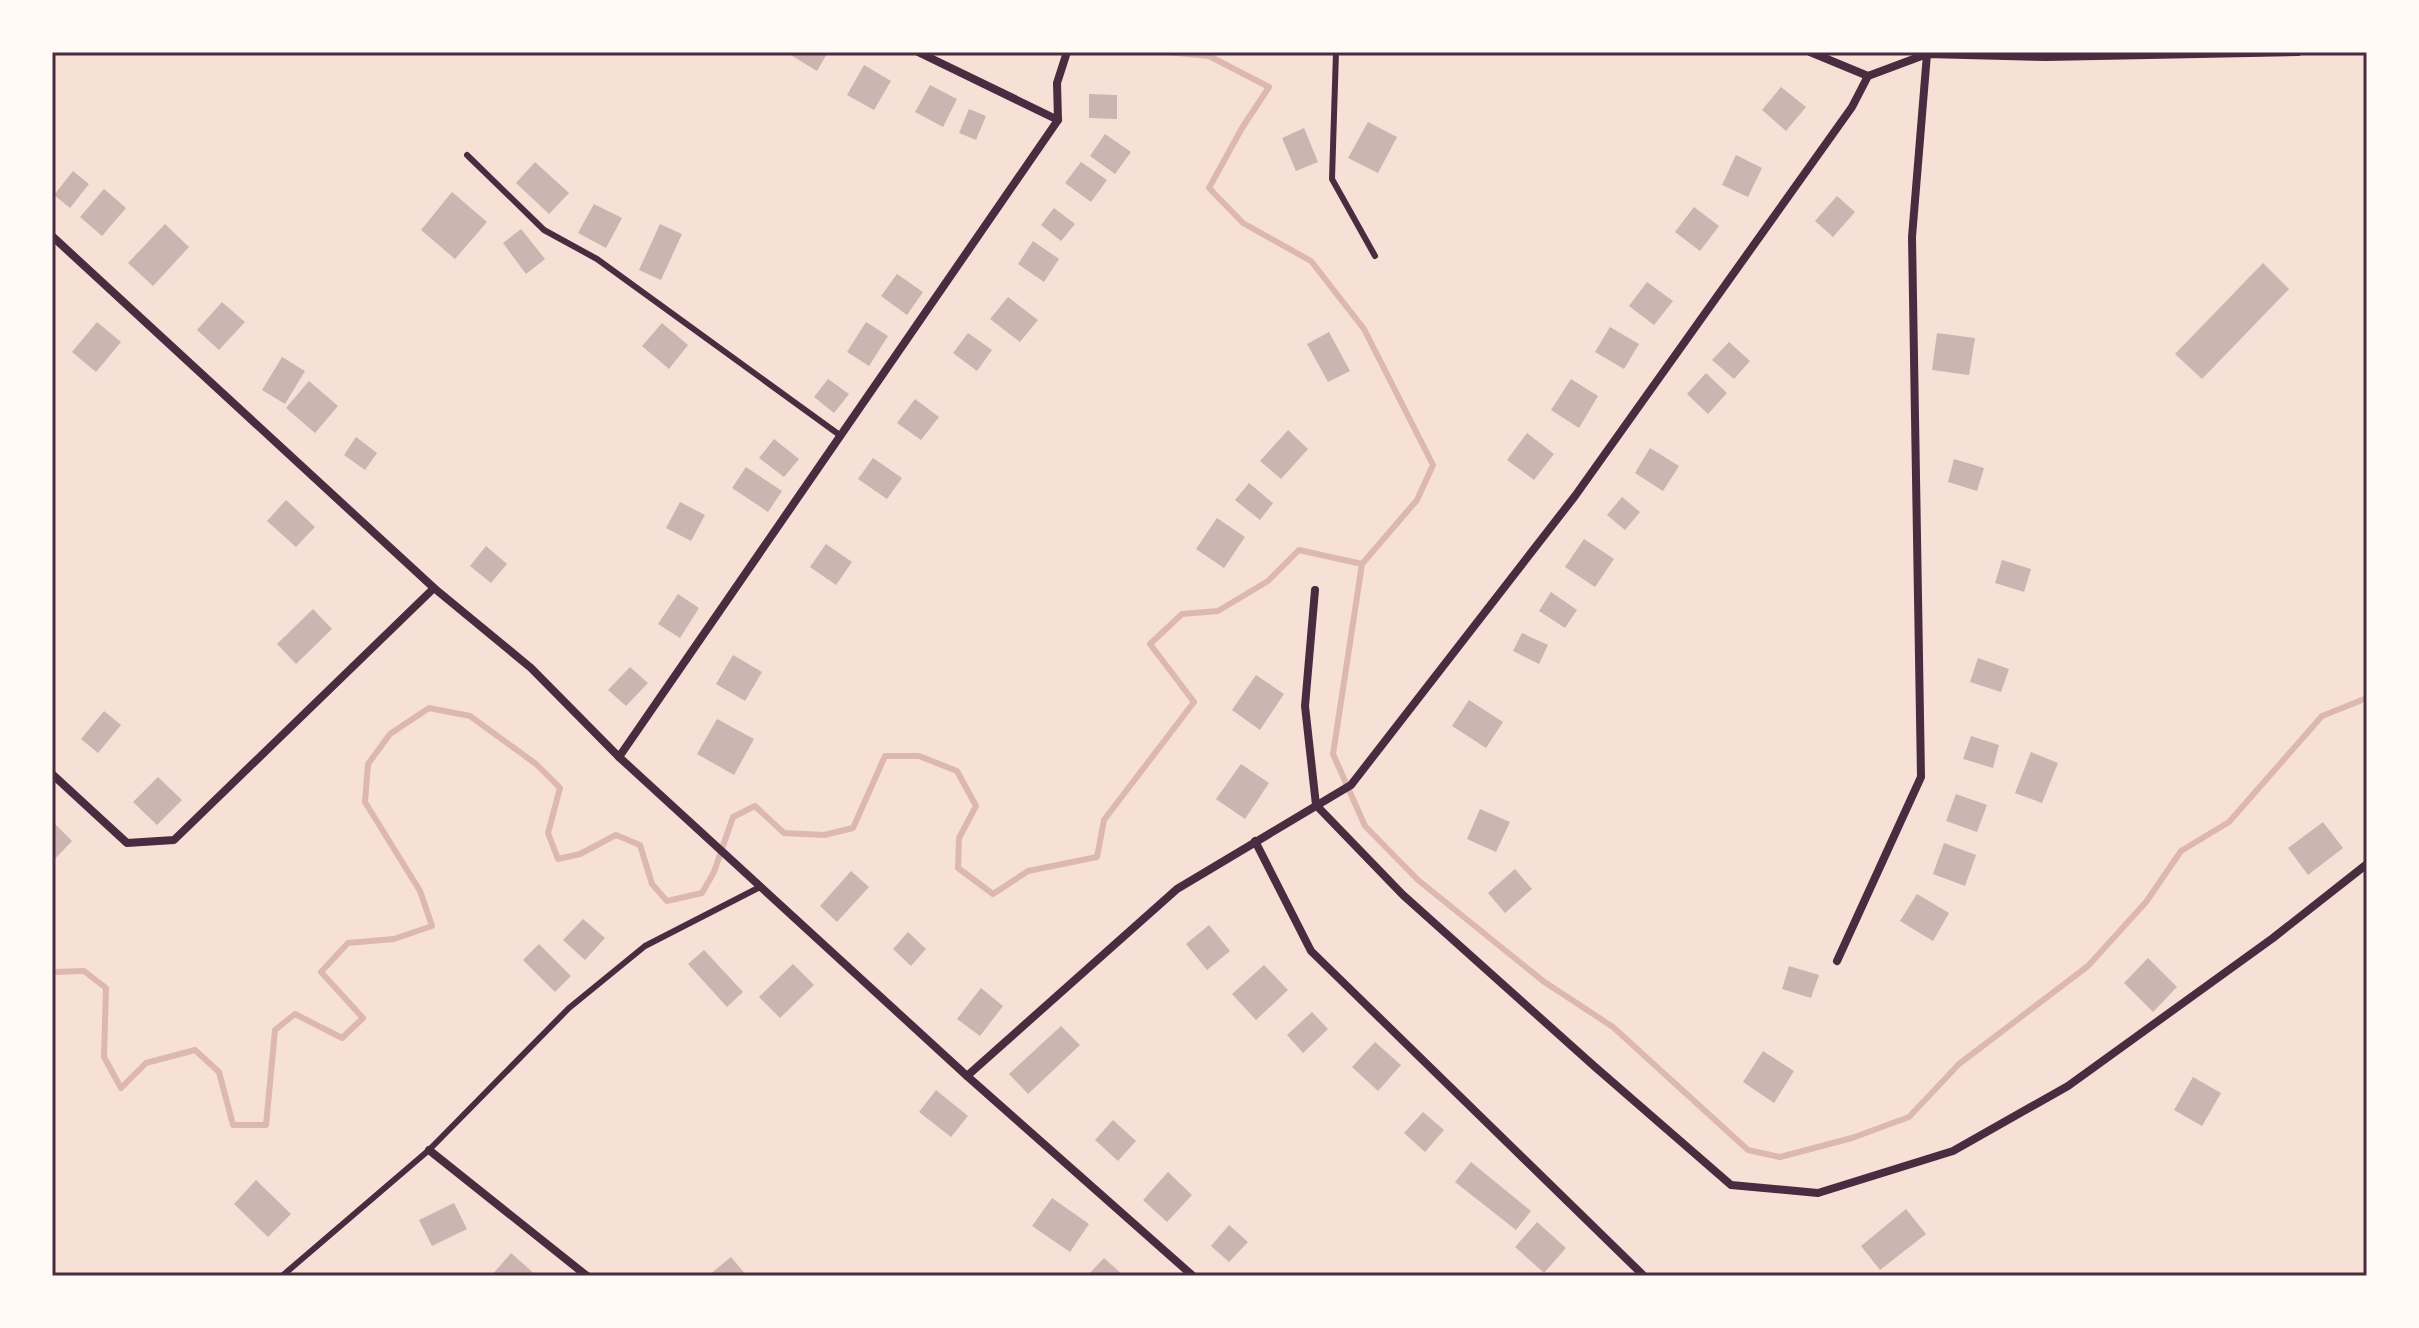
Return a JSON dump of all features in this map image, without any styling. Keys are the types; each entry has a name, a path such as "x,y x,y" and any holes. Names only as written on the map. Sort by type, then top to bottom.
{"street":[{"path":"918,52 1058,120"},
{"path":"619,757 1058,120 1057,83 1067,52"},
{"path":"1810,52 1868,76"},
{"path":"967,1076 1177,889 1351,785 1575,496 1852,107 1868,76 1927,54 2046,57 2298,52"},
{"path":"1837,961 1921,777 1912,237 1927,54"},
{"path":"52,236 434,588 531,668 619,757 967,1076 1193,1276"},
{"path":"52,774 127,843 174,840 434,588"},
{"path":"1315,590 1305,706 1316,805 1403,895 1731,1185 1818,1193 1953,1151 2068,1086 2273,938 2367,864"},
{"path":"1255,841 1311,951 1643,1275"},
{"path":"429,1150 587,1276"}],"lane":[{"path":"1336,52 1332,179 1375,256"},
{"path":"467,155 544,230 597,259 841,436"},
{"path":"282,1276 429,1150 569,1008 645,946 760,887"}],"building":[{"path":"828,52 817,71 789,54"},
{"path":"864,65 891,81 874,110 847,95"},
{"path":"930,85 957,99 943,127 915,112"},
{"path":"1781,87 1806,107 1786,131 1762,110"},
{"path":"1089,94 1117,95 1117,119 1089,118"},
{"path":"969,109 986,116 976,140 959,133"},
{"path":"1368,122 1397,137 1378,173 1348,158"},
{"path":"1304,128 1318,162 1296,171 1282,138"},
{"path":"1105,134 1131,152 1115,174 1090,156"},
{"path":"1736,155 1762,168 1748,197 1722,185"},
{"path":"535,162 569,193 549,214 516,183"},
{"path":"1081,162 1107,180 1091,202 1065,183"},
{"path":"73,171 89,184 70,208 54,195"},
{"path":"104,189 126,208 102,236 80,217"},
{"path":"452,192 487,222 455,259 421,230"},
{"path":"1837,196 1855,212 1833,237 1815,221"},
{"path":"594,204 622,218 606,248 578,233"},
{"path":"1694,207 1719,226 1700,251 1675,232"},
{"path":"1054,208 1075,224 1061,241 1041,225"},
{"path":"165,224 189,247 153,286 128,263"},
{"path":"660,224 682,234 661,280 639,270"},
{"path":"521,229 545,259 526,274 503,243"},
{"path":"1033,241 1059,259 1044,282 1018,264"},
{"path":"2263,263 2289,289 2202,379 2175,354"},
{"path":"897,274 923,292 907,315 881,296"},
{"path":"1647,282 1673,301 1654,325 1629,306"},
{"path":"1008,297 1038,320 1020,342 990,319"},
{"path":"222,302 245,322 219,350 197,330"},
{"path":"97,322 121,342 96,372 72,352"},
{"path":"866,322 888,336 869,366 847,352"},
{"path":"662,323 688,345 669,369 642,346"},
{"path":"1610,327 1639,344 1624,369 1595,352"},
{"path":"1329,332 1350,371 1328,382 1307,344"},
{"path":"968,333 992,350 977,371 953,353"},
{"path":"1937,333 1975,338 1969,375 1932,370"},
{"path":"1729,342 1750,361 1734,379 1712,360"},
{"path":"282,357 305,371 285,404 262,390"},
{"path":"1706,373 1727,393 1708,414 1687,394"},
{"path":"828,379 849,394 834,413 814,397"},
{"path":"1571,379 1598,396 1579,428 1551,410"},
{"path":"309,381 338,406 315,433 286,408"},
{"path":"915,399 939,417 921,440 897,423"},
{"path":"1288,430 1308,449 1281,479 1260,461"},
{"path":"1527,433 1554,454 1534,480 1507,460"},
{"path":"356,437 377,453 365,470 344,455"},
{"path":"774,439 799,459 784,477 759,458"},
{"path":"1650,448 1679,466 1663,491 1635,473"},
{"path":"873,458 902,478 887,499 858,479"},
{"path":"1954,459 1984,468 1977,491 1948,482"},
{"path":"746,467 782,491 768,512 732,488"},
{"path":"1249,483 1273,503 1260,520 1235,500"},
{"path":"1622,497 1640,512 1625,530 1607,515"},
{"path":"286,500 315,527 296,547 267,521"},
{"path":"680,502 705,515 691,541 666,528"},
{"path":"1217,518 1245,537 1224,568 1196,549"},
{"path":"1584,539 1614,559 1595,587 1565,567"},
{"path":"826,544 852,562 836,585 810,567"},
{"path":"486,546 507,564 491,583 470,566"},
{"path":"2002,560 2031,569 2024,592 1995,583"},
{"path":"1551,592 1577,610 1565,628 1539,611"},
{"path":"678,594 699,608 680,638 658,624"},
{"path":"313,609 332,629 296,664 277,644"},
{"path":"1522,633 1548,645 1539,664 1513,651"},
{"path":"733,655 762,672 745,701 716,684"},
{"path":"1978,658 2009,669 2001,692 1970,682"},
{"path":"630,667 648,683 626,706 608,690"},
{"path":"1256,675 1284,694 1260,730 1232,710"},
{"path":"1469,700 1503,722 1486,748 1452,726"},
{"path":"104,711 121,725 98,753 81,739"},
{"path":"717,719 754,739 734,775 697,754"},
{"path":"1971,736 1999,745 1993,768 1963,759"},
{"path":"2031,752 2058,763 2042,803 2015,793"},
{"path":"1241,764 1269,783 1245,819 1216,799"},
{"path":"158,777 182,800 157,825 133,802"},
{"path":"1956,794 1987,805 1977,832 1946,821"},
{"path":"1480,809 1510,822 1496,852 1467,839"},
{"path":"2323,822 2343,848 2308,875 2288,848"},
{"path":"54,823 72,841 52,862 52,825"},
{"path":"1944,843 1976,855 1965,886 1933,874"},
{"path":"1515,869 1532,889 1505,913 1488,893"},
{"path":"851,871 869,887 837,922 820,906"},
{"path":"1917,894 1949,913 1933,941 1900,921"},
{"path":"583,919 605,938 585,960 563,940"},
{"path":"1209,925 1230,951 1207,970 1186,944"},
{"path":"908,932 926,949 911,966 893,949"},
{"path":"539,944 571,976 555,992 523,960"},
{"path":"704,950 743,992 727,1007 688,964"},
{"path":"2148,958 2177,987 2153,1012 2124,983"},
{"path":"793,964 814,985 780,1018 759,997"},
{"path":"1264,965 1288,990 1256,1020 1232,994"},
{"path":"1789,966 1819,975 1811,998 1782,989"},
{"path":"981,988 1003,1006 980,1036 957,1019"},
{"path":"1312,1012 1328,1029 1303,1053 1287,1035"},
{"path":"1061,1026 1080,1045 1028,1094 1009,1074"},
{"path":"1375,1042 1401,1065 1378,1091 1352,1067"},
{"path":"1763,1051 1794,1071 1774,1103 1743,1082"},
{"path":"2193,1077 2221,1093 2202,1126 2174,1110"},
{"path":"936,1090 968,1116 951,1137 919,1112"},
{"path":"1423,1112 1444,1130 1425,1152 1404,1133"},
{"path":"1113,1120 1136,1141 1118,1161 1095,1140"},
{"path":"1471,1162 1531,1211 1516,1230 1455,1182"},
{"path":"1168,1172 1192,1195 1167,1222 1143,1200"},
{"path":"256,1180 291,1214 268,1237 234,1204"},
{"path":"1052,1198 1089,1224 1070,1252 1032,1226"},
{"path":"454,1203 467,1229 432,1246 419,1220"},
{"path":"1906,1209 1926,1234 1880,1270 1861,1246"},
{"path":"1537,1222 1566,1248 1544,1273 1515,1247"},
{"path":"1229,1225 1248,1242 1229,1262 1211,1246"},
{"path":"511,1253 537,1276 491,1276"},
{"path":"731,1257 747,1276 708,1276"},
{"path":"1104,1258 1124,1276 1087,1276"}],"waterway":[{"path":"1167,52 1209,56 1269,87 1209,188 1243,223 1311,261 1364,329 1433,465 1417,500 1362,564 1333,754 1365,826 1418,880 1543,981 1613,1027 1748,1150 1780,1157 1852,1138 1909,1117 1959,1064 2088,966 2146,902 2181,851 2229,822 2322,716 2367,698"},
{"path":"52,972 84,971 106,988 104,1057 121,1088 146,1063 195,1050 219,1072 233,1125 266,1125 275,1030 295,1014 342,1038 363,1018 321,972 348,943 394,939 432,926 420,891 365,802 368,764 390,734 429,708 470,716 536,764 560,788 548,833 558,859 580,854 616,835 640,845 652,884 667,901 702,893 714,872 733,817 755,806 784,833 824,835 853,828 885,756 919,756 957,771 976,806 959,838 958,868 993,894 1028,871 1097,857 1104,820 1194,702 1150,644 1182,614 1218,611 1268,581 1299,550 1362,564"}]}
